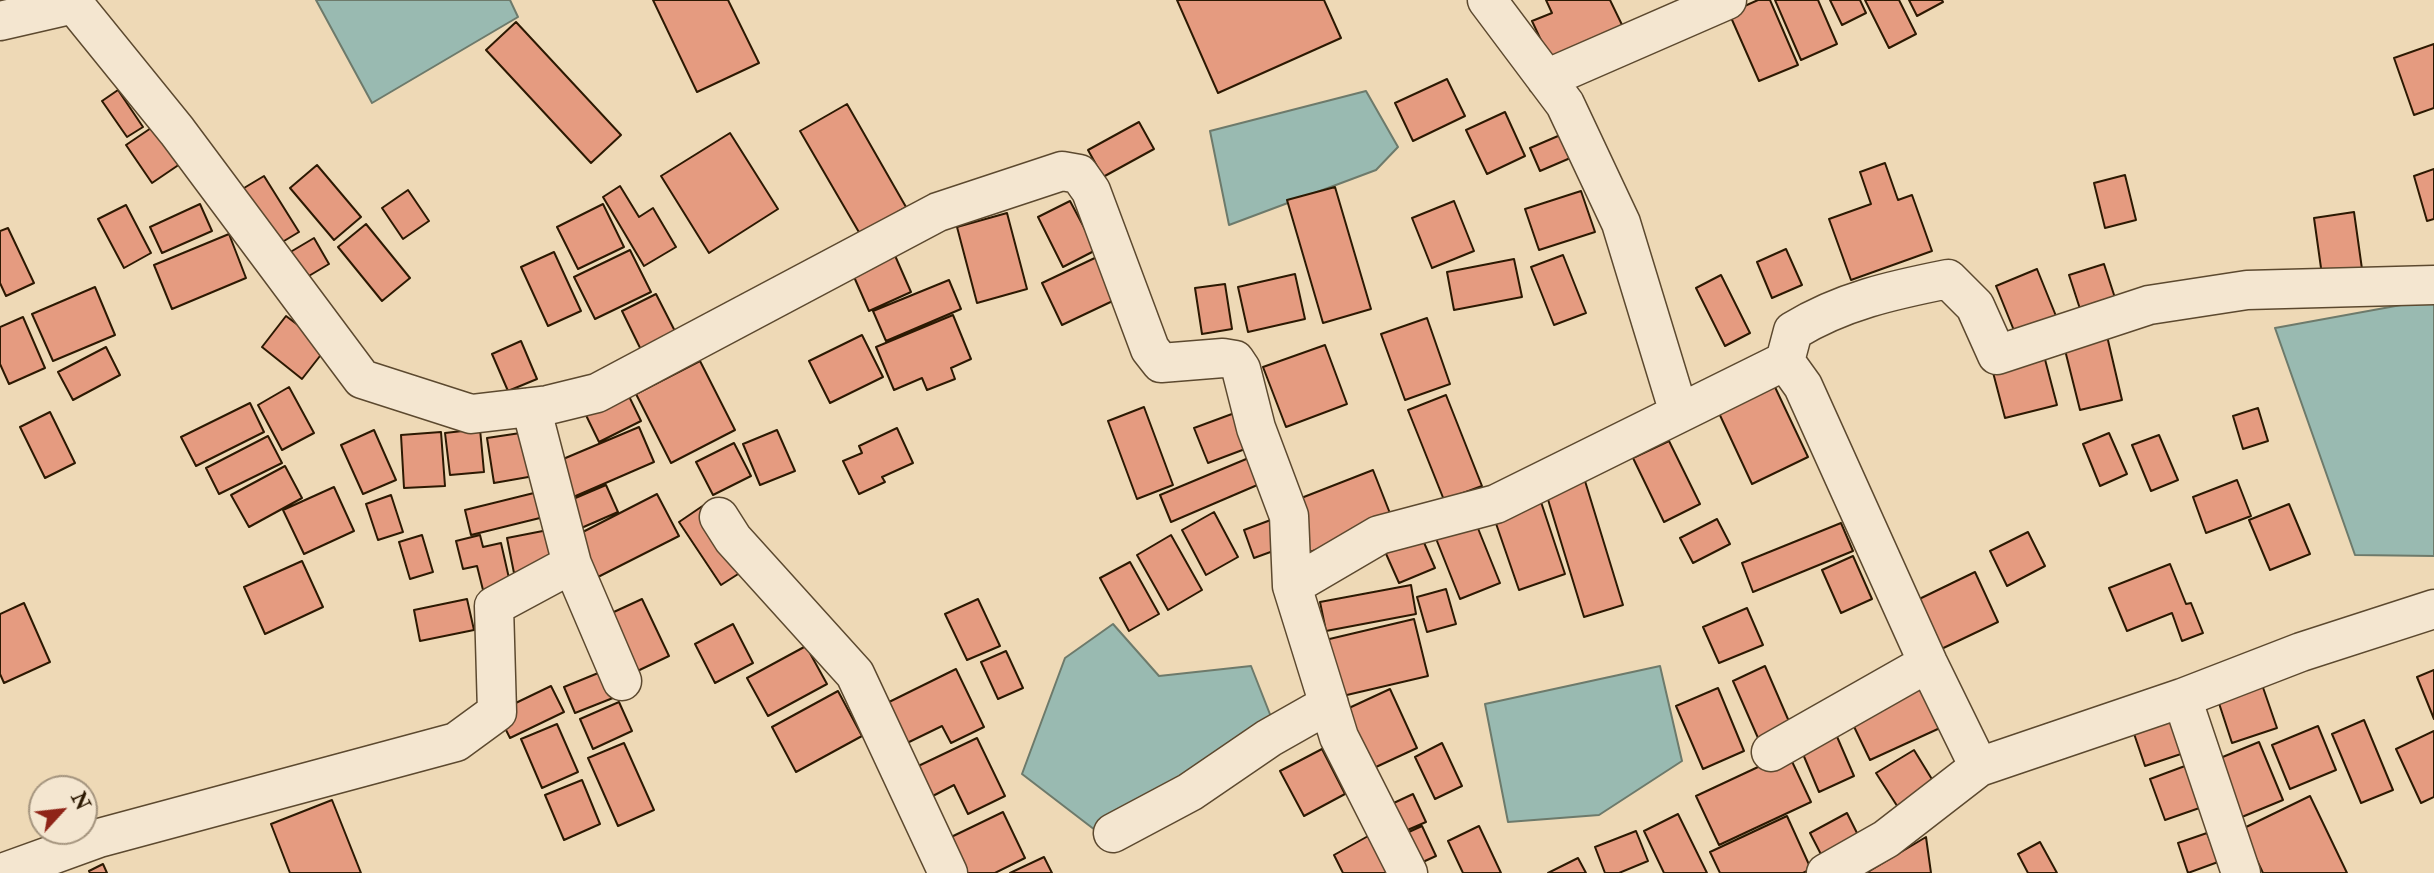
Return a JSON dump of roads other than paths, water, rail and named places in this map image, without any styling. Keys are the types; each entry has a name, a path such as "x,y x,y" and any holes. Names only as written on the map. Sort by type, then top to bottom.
{"street":[{"path":"1487,0 1565,104 1621,223 1679,413"},
{"path":"1546,79 1727,0"},
{"path":"0,21 78,2 362,379 471,414 531,407 597,393 938,212 1062,171 1079,174 1091,191 1150,349 1161,363 1223,358 1235,360 1241,369 1256,428 1289,516 1292,586 1339,737 1408,873"},
{"path":"1292,586 1379,535 1496,504 1785,361 1793,331 1816,317 1874,294 1948,279 1975,306 1997,355 2148,305 2248,290 2434,285"},
{"path":"1785,361 1803,386 1928,663 1979,767"},
{"path":"531,407 572,564 622,681"},
{"path":"719,517 733,539 855,674 948,873"},
{"path":"2,873 99,838 456,742 497,712 494,606 572,564"},
{"path":"1832,871 1886,839 1979,767 2182,698 2301,652 2434,608"},
{"path":"1771,752 1928,663"},
{"path":"2182,698 2241,873"},
{"path":"1113,833 1190,792 1269,738 1329,704"}],"water":[{"path":"316,0 510,0 518,17 372,103"},
{"path":"1366,91 1398,147 1376,170 1229,225 1210,131"},
{"path":"2434,299 2434,556 2355,555 2275,328"},
{"path":"1113,624 1159,676 1251,666 1275,727 1095,830 1022,774 1065,658"},
{"path":"1660,666 1682,761 1599,815 1508,822 1485,704"}]}
